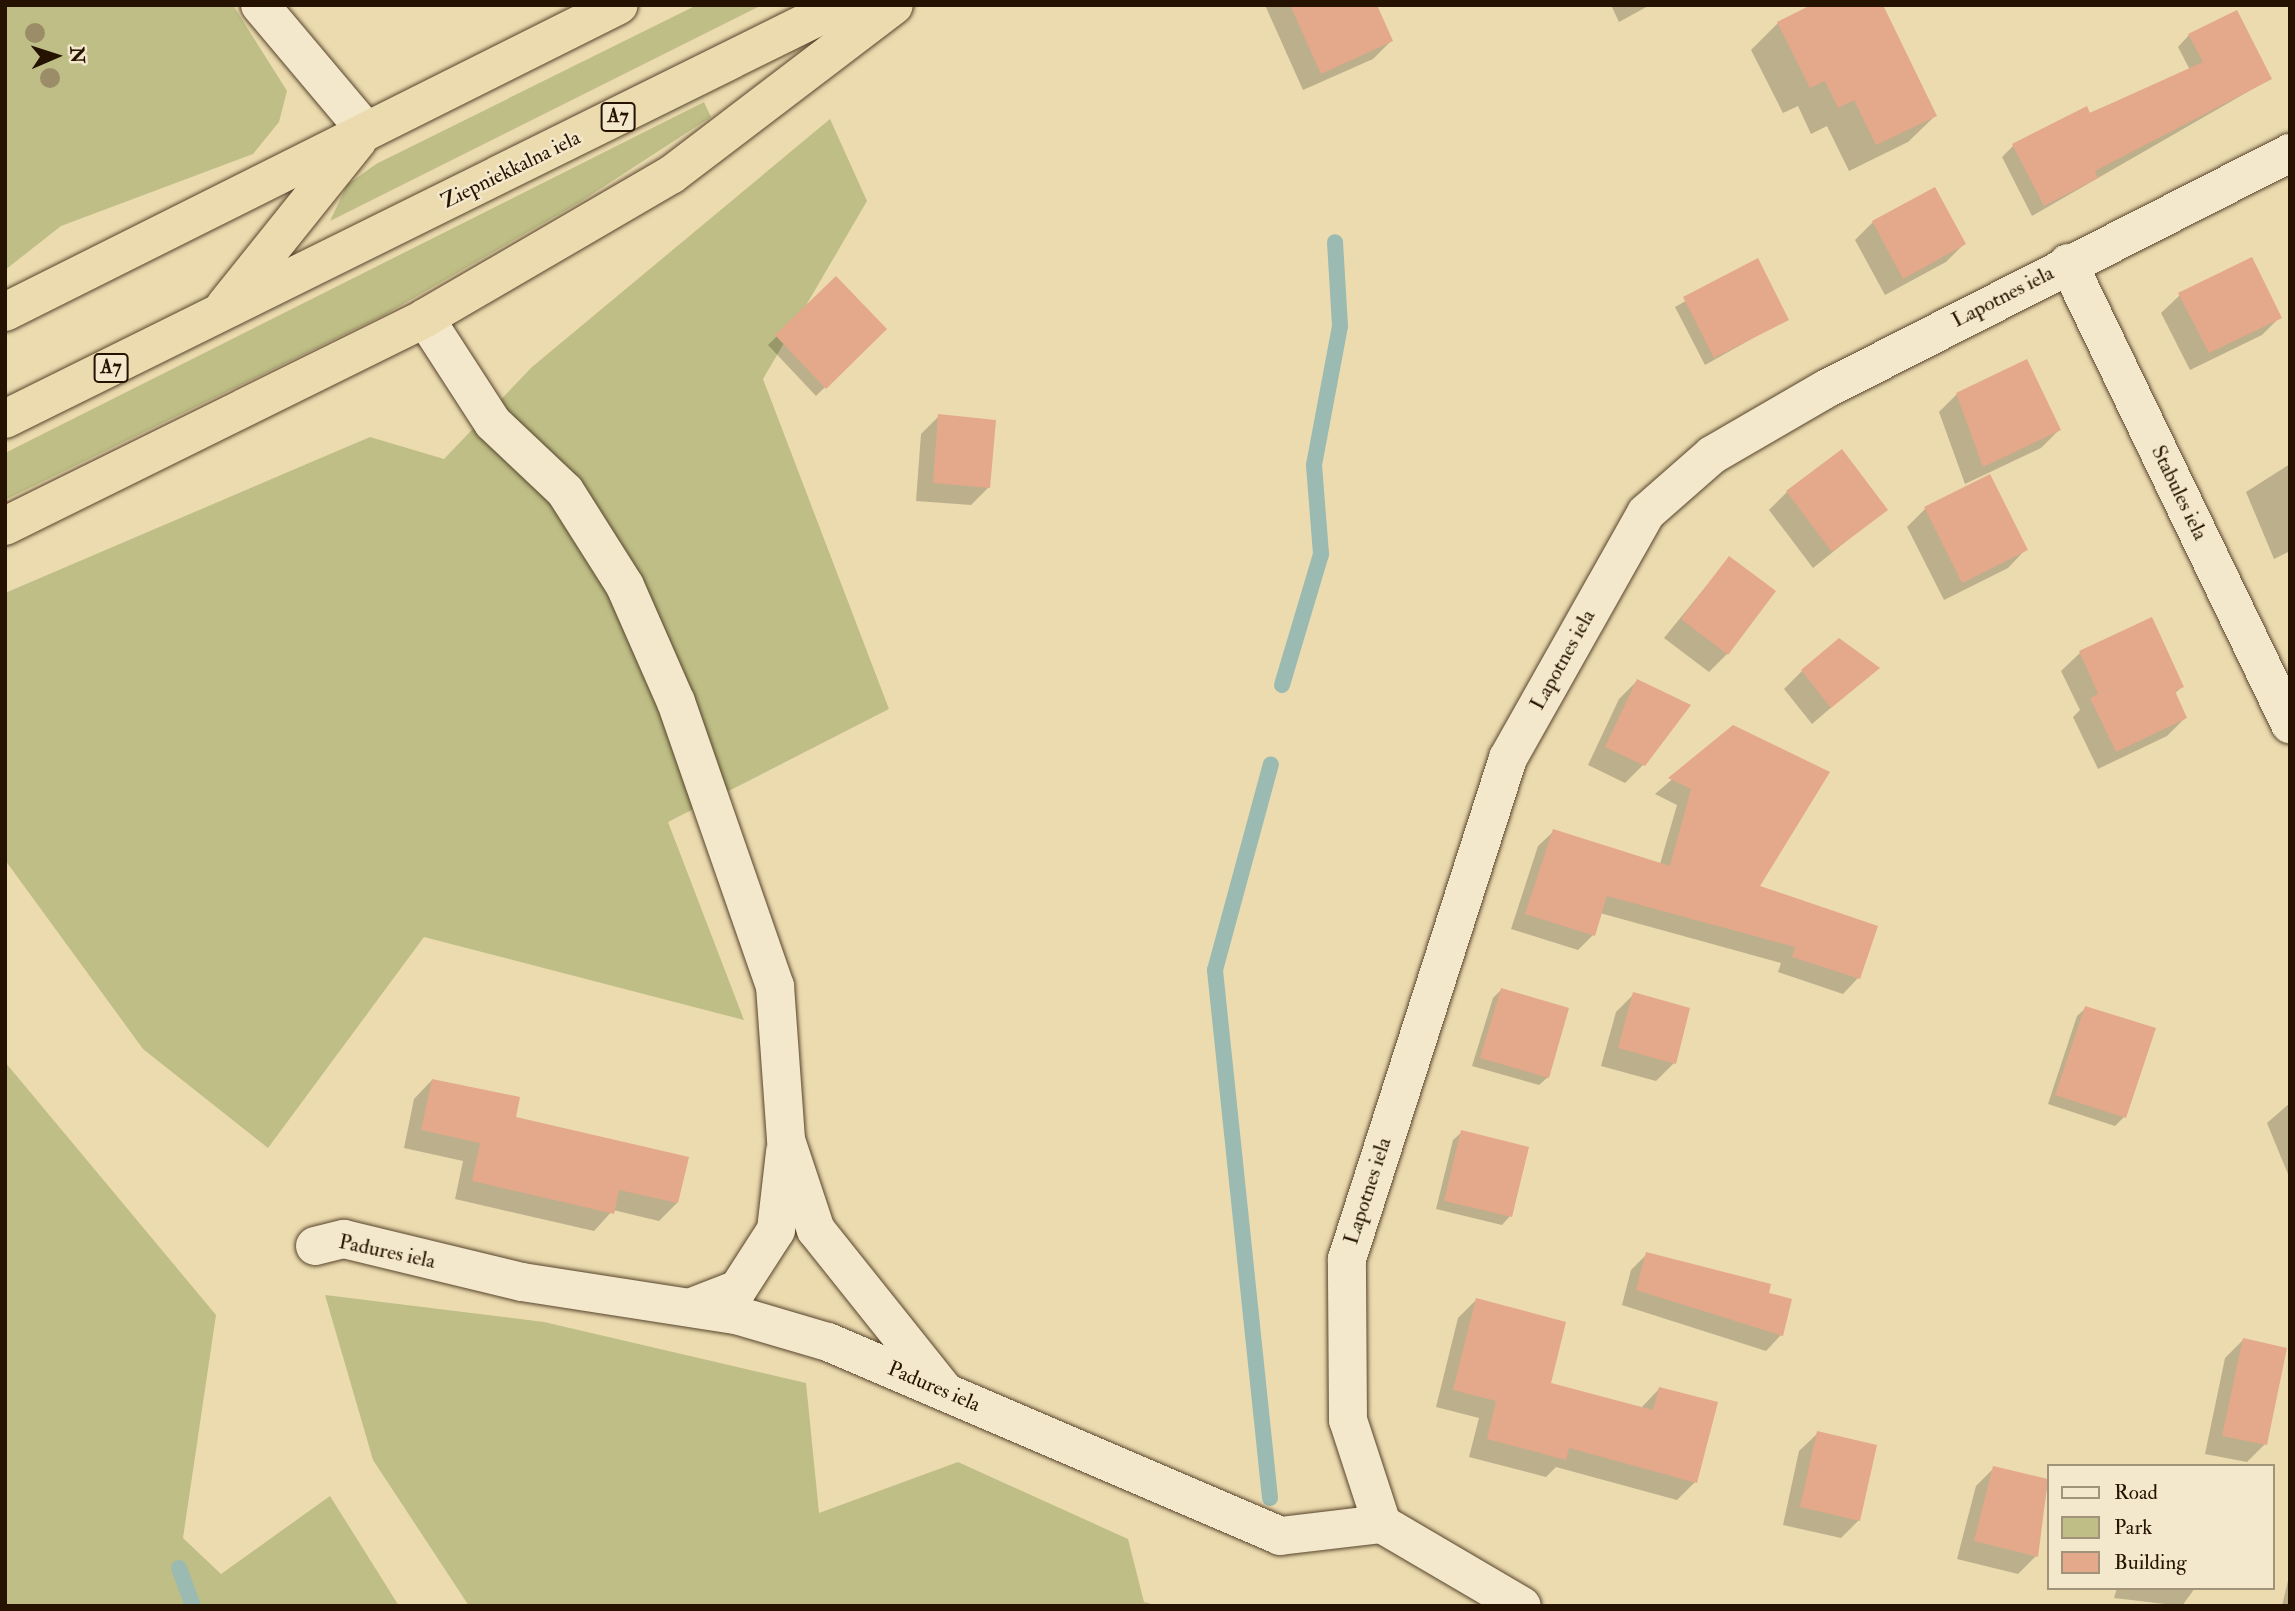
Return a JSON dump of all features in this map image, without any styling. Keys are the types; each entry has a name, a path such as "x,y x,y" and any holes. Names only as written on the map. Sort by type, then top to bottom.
{"highway":[{"name":"Ziepniekkalna iela","path":"5,312 619,5"},
{"name":"Ziepniekkalna iela","path":"5,419 842,5"},
{"path":"5,526 425,318 671,175 894,5"},
{"name":"Ziepniekkalna iela","path":"217,316 366,131"}],"street":[{"path":"260,5 366,131"},
{"name":"Lapotnes iela","path":"1382,1524 1348,1420 1346,1259 1508,758 1646,513 1712,455 2068,263 2290,153"},
{"name":"Stabules iela","path":"2068,263 2290,724"},
{"path":"425,318 493,423 565,491 625,586 666,679 775,986 786,1140 776,1230 737,1289 686,1309"},
{"path":"786,1140 816,1230 944,1391"},
{"name":"Padures iela","path":"315,1246 344,1239 522,1282 736,1315 828,1342 1280,1536 1382,1524"},
{"path":"1382,1524 1522,1606"}],"green space":[{"path":"5,5 233,5 287,91 279,122 253,154 61,226 5,270"},
{"path":"697,5 762,5 330,221 347,185 376,164"},
{"path":"704,102 711,117 580,202 386,314 5,500 5,453"},
{"path":"830,119 867,201 763,379 889,709 668,822 744,1020 424,937 268,1148 143,1049 5,860 5,593 370,437 444,459 532,367"},
{"path":"5,1062 216,1315 183,1538 221,1574 330,1496 399,1606 5,1606"},
{"path":"325,1295 544,1322 806,1383 819,1513 958,1462 1128,1539 1144,1602 1159,1606 469,1606 373,1460"}],"building":[{"path":"1290,5 1377,5 1393,41 1321,74"},
{"path":"1811,5 1883,5 1937,116 1876,145 1854,100 1838,108 1825,81 1810,88 1777,22"},
{"path":"2237,10 2272,79 2095,171 2098,178 2044,206 2012,144 2087,106 2090,113 2203,62 2188,34"},
{"path":"1935,187 1966,244 1903,279 1872,221"},
{"path":"2252,257 2282,318 2209,353 2178,293"},
{"path":"1758,258 1789,320 1714,358 1683,297"},
{"path":"836,276 887,329 826,389 775,335"},
{"path":"2027,359 2061,430 1983,467 1956,393"},
{"path":"938,414 996,420 990,488 933,483"},
{"path":"1842,449 1888,510 1832,552 1786,491"},
{"path":"1990,474 2028,550 1962,583 1924,507"},
{"path":"1729,556 1776,591 1728,655 1681,619"},
{"path":"2152,617 2184,687 2175,691 2187,718 2116,752 2090,698 2098,694 2079,651"},
{"path":"1839,638 1880,668 1831,708 1801,670"},
{"path":"1637,679 1691,705 1645,766 1605,747"},
{"path":"1733,725 1830,772 1760,886 1878,926 1860,979 1792,957 1795,947 1607,896 1595,936 1525,914 1553,829 1670,866 1691,789 1668,778"},
{"path":"1501,988 1569,1008 1549,1078 1480,1058"},
{"path":"1633,992 1690,1008 1676,1064 1618,1048"},
{"path":"2085,1006 2156,1028 2126,1118 2055,1095"},
{"path":"432,1079 520,1097 516,1117 689,1157 678,1203 619,1190 614,1214 472,1181 480,1143 421,1130"},
{"path":"1461,1130 1529,1147 1512,1217 1444,1201"},
{"path":"1646,1252 1771,1284 1769,1293 1792,1299 1783,1336 1636,1290"},
{"path":"1476,1298 1566,1322 1551,1383 1653,1410 1659,1387 1718,1402 1697,1483 1569,1448 1566,1460 1487,1439 1496,1401 1453,1390"},
{"path":"2243,1338 2287,1348 2267,1445 2222,1436"},
{"path":"1817,1431 1877,1445 1860,1521 1800,1507"},
{"path":"1993,1466 2046,1479 2038,1557 1974,1541"}],"waterway":[{"path":"1282,685 1321,554 1314,465 1340,326 1335,242"},
{"path":"1270,1498 1215,970 1271,764"},
{"path":"179,1568 193,1606"}]}
